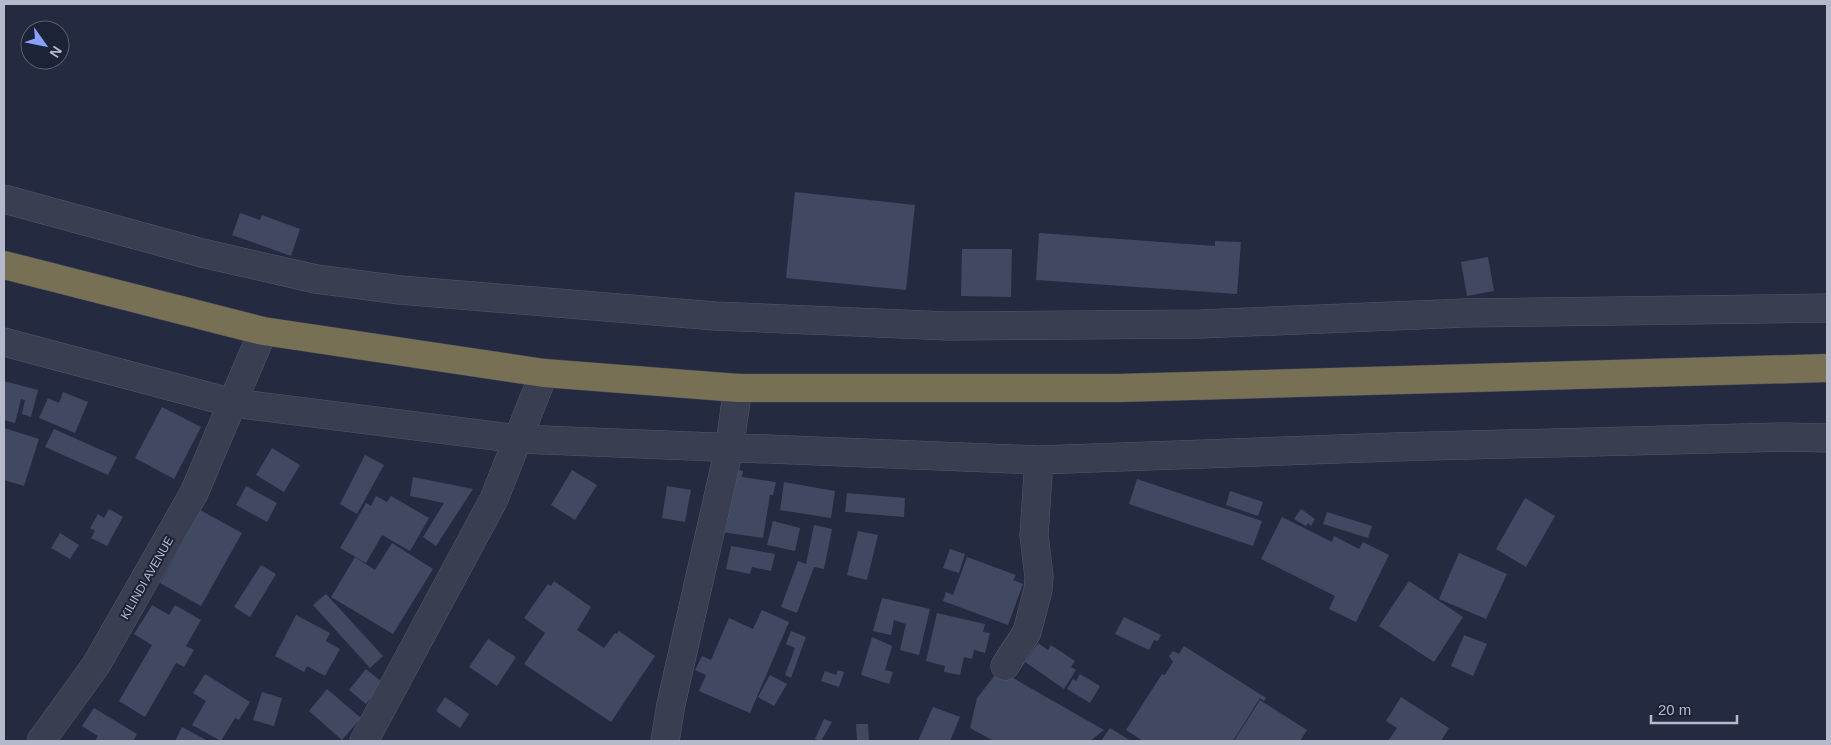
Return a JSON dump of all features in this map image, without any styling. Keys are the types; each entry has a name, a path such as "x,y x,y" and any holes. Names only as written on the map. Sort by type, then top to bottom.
{"highway":[{"path":"4,265 263,330 544,373 738,388 1118,388 1827,368"}],"street":[{"path":"4,199 192,251 316,279 400,290 715,316 948,326 1191,324 1466,313 1827,308"},
{"name":"KILINDI AVENUE","path":"40,741 96,664 154,567 194,493 263,330"},
{"path":"4,342 232,403 519,439 729,449 1039,460 1393,447 1785,437 1827,438"},
{"path":"364,741 494,499 544,373"},
{"path":"665,741 671,704 729,449 738,388"},
{"path":"1005,666 1027,632 1038,590 1039,578 1034,535 1039,460"}],"building":[{"path":"795,192 915,205 906,290 786,278"},
{"path":"240,213 260,220 262,215 300,229 291,256 232,235"},
{"path":"1039,233 1215,246 1215,241 1241,242 1237,294 1036,280"},
{"path":"962,249 1012,249 1011,297 961,296"},
{"path":"1488,257 1494,291 1467,296 1461,262"},
{"path":"4,381 38,390 31,417 22,414 25,400 21,399 15,423 4,420"},
{"path":"63,392 88,402 75,433 39,418 48,398 59,403"},
{"path":"162,407 201,427 174,479 135,458"},
{"path":"4,428 39,439 24,486 4,480"},
{"path":"54,429 117,457 108,475 45,447"},
{"path":"272,448 300,465 284,492 256,475"},
{"path":"365,455 384,465 357,514 340,504"},
{"path":"733,469 743,471 742,477 776,482 773,495 770,495 763,538 722,532"},
{"path":"572,470 597,485 575,520 551,505"},
{"path":"413,477 473,489 436,546 423,537 444,503 410,496"},
{"path":"1137,479 1262,521 1253,546 1129,504"},
{"path":"784,482 835,491 831,518 780,510"},
{"path":"246,486 277,503 267,522 236,505"},
{"path":"667,486 691,490 685,522 662,518"},
{"path":"1230,491 1263,502 1258,516 1226,505"},
{"path":"847,493 905,498 904,517 845,512"},
{"path":"376,496 387,502 391,496 429,518 410,551 382,535 366,563 340,548 366,503 371,506"},
{"path":"1525,498 1555,516 1526,567 1496,549"},
{"path":"109,509 123,517 107,546 91,538 95,531 90,528 98,514 104,518"},
{"path":"1301,509 1315,519 1311,526 1308,523 1306,526 1294,519"},
{"path":"200,510 242,533 201,606 160,583"},
{"path":"1327,512 1372,526 1368,538 1323,524"},
{"path":"1282,517 1332,542 1334,536 1359,549 1363,542 1389,555 1356,622 1329,609 1335,596 1261,559"},
{"path":"773,521 800,528 795,551 767,545"},
{"path":"814,525 832,529 824,569 814,567 797,613 781,607 798,561 806,564"},
{"path":"858,531 878,535 867,580 847,575"},
{"path":"60,533 79,545 70,559 51,548"},
{"path":"392,543 433,569 393,634 331,597 355,557 375,570"},
{"path":"731,546 775,554 771,571 752,567 750,574 726,569"},
{"path":"950,549 965,554 959,573 943,568"},
{"path":"1459,553 1507,574 1486,619 1439,599"},
{"path":"967,557 1016,575 1013,580 1023,584 1008,625 943,601 946,592 953,595"},
{"path":"261,565 276,574 250,617 234,607"},
{"path":"554,581 591,607 577,630 604,648 615,633 617,634 619,631 655,656 611,722 524,664 545,633 524,618 548,584 551,586"},
{"path":"1409,581 1463,617 1434,662 1379,626"},
{"path":"326,594 383,656 370,668 313,605"},
{"path":"882,598 930,609 919,655 900,650 906,624 894,620 891,635 873,631"},
{"path":"152,605 169,615 175,605 201,620 186,646 194,650 184,667 176,663 145,717 119,701 152,645 134,634"},
{"path":"762,610 789,622 750,713 699,691 706,675 695,670 702,656 711,660 729,618 753,629"},
{"path":"937,613 985,624 983,632 990,633 985,653 974,650 972,659 964,657 960,675 944,672 945,666 926,661"},
{"path":"296,615 330,633 326,641 340,649 325,676 307,666 304,672 275,656"},
{"path":"1124,617 1161,635 1158,641 1154,640 1149,650 1115,634"},
{"path":"791,631 806,637 791,678 785,675 795,648 786,644"},
{"path":"1464,635 1487,644 1473,676 1451,666"},
{"path":"872,637 892,646 885,670 893,672 889,684 861,675"},
{"path":"488,639 516,657 497,686 469,667"},
{"path":"1038,643 1048,650 1051,645 1075,661 1071,667 1076,670 1064,689 1025,662"},
{"path":"1184,646 1266,698 1264,701 1260,698 1233,741 1143,741 1126,730 1162,674 1165,675 1173,662 1169,656 1173,651 1179,654"},
{"path":"366,669 383,683 366,704 349,690"},
{"path":"838,670 844,672 839,687 821,681 825,671 836,675"},
{"path":"999,670 1104,730 1090,741 994,741 970,728 977,698"},
{"path":"205,674 250,702 239,720 235,718 221,741 192,725 206,701 193,693"},
{"path":"1080,674 1100,686 1090,703 1067,689 1073,679 1076,681"},
{"path":"770,675 787,684 774,706 758,697"},
{"path":"327,689 361,718 342,740 309,711"},
{"path":"262,692 282,698 274,726 253,720"},
{"path":"445,697 469,714 460,728 436,711"},
{"path":"1401,697 1449,728 1441,741 1388,741 1397,728 1386,721"},
{"path":"1260,700 1307,730 1300,741 1234,741"},
{"path":"933,707 960,717 950,741 918,741"},
{"path":"94,708 137,734 133,741 95,741 98,736 82,726"},
{"path":"824,719 832,722 821,741 815,739"},
{"path":"856,724 868,724 869,740 857,740"},
{"path":"182,727 208,741 175,741"},
{"path":"1110,728 1131,741 1101,741"}]}
